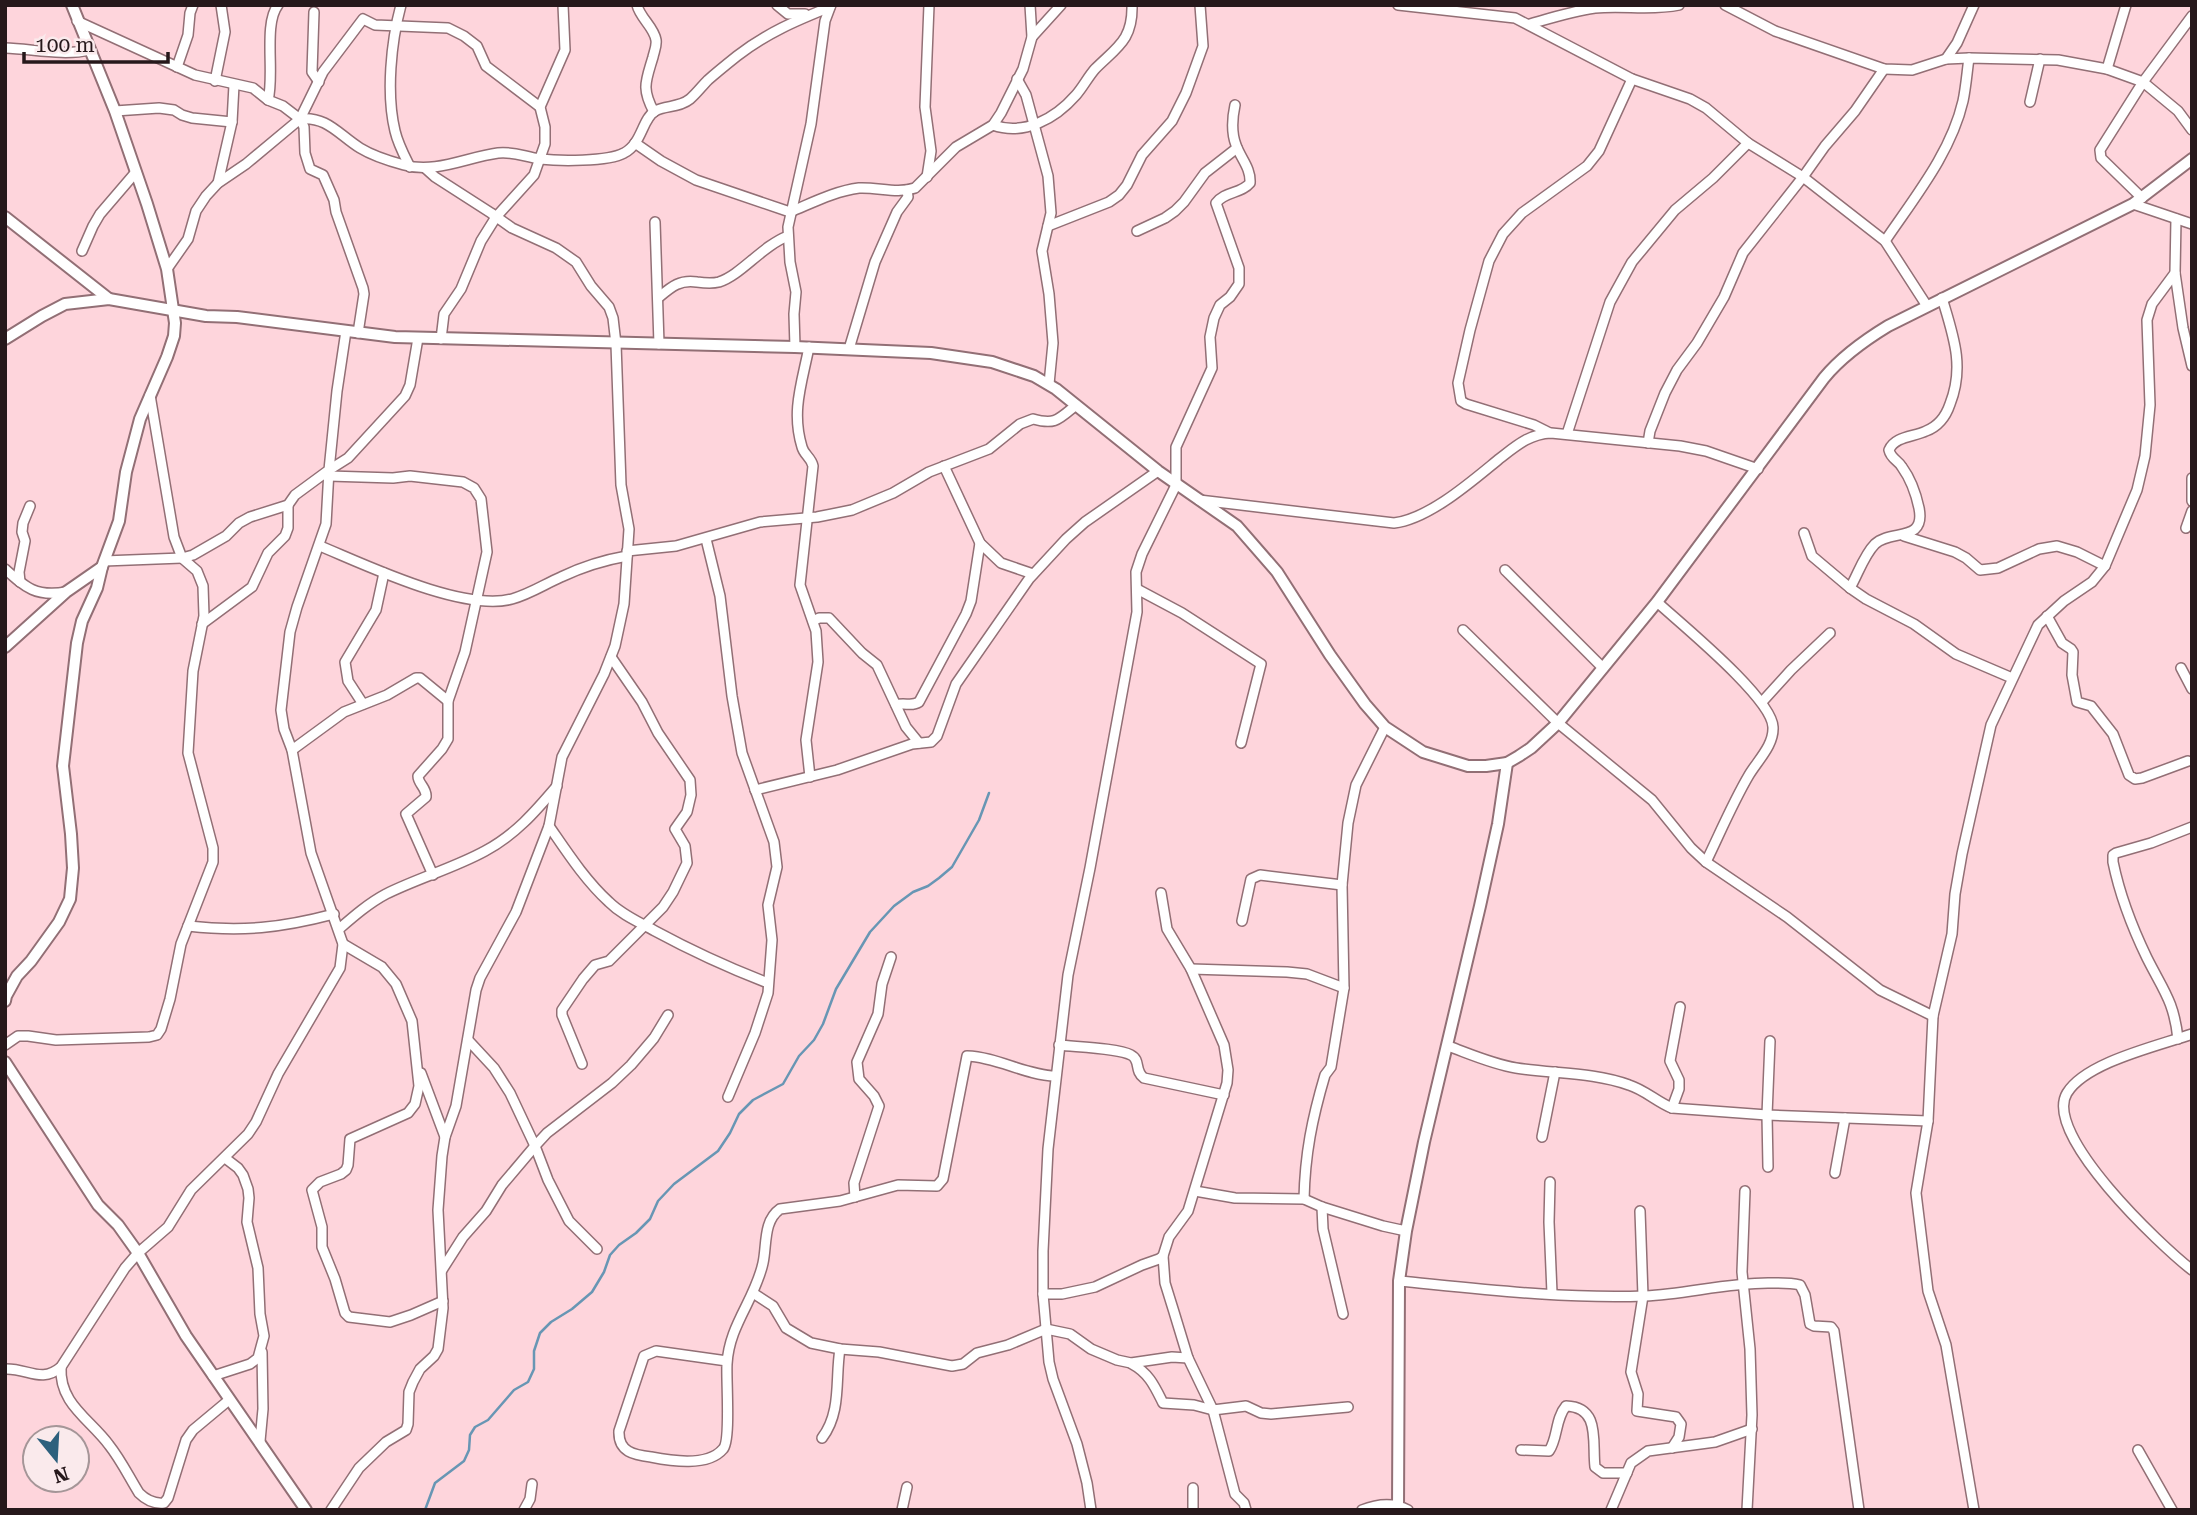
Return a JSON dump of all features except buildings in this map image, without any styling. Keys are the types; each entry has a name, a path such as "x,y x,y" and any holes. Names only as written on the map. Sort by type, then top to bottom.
{"street":[{"path":"5,998 17,976 59,922 70,899 73,867 63,766 77,643 82,621 97,588 119,521 123,487 139,419 172,345 175,323 167,269 136,172 115,111 72,5"},
{"path":"177,67 188,35 193,5"},
{"path":"215,81 225,32 221,5"},
{"path":"268,100 272,81 271,38 274,9 278,5"},
{"path":"401,5 392,52 392,117 400,148 410,167"},
{"path":"442,339 443,314 461,289 481,241 496,216 534,175 545,144 545,128 540,107 565,50 563,5"},
{"path":"637,5 656,39 645,85 647,98 654,111"},
{"path":"777,5 783,12 794,15 820,11"},
{"path":"926,178 931,151 925,107 929,5"},
{"path":"635,143 695,180 790,212 838,193 860,188 915,188 957,147 993,125 1001,113 1023,69 1032,37 1030,5"},
{"path":"1032,37 1061,5"},
{"path":"993,125 1004,129 1035,125 1062,109 1125,40 1131,25 1132,5"},
{"path":"1048,226 1110,202 1119,195 1142,155 1172,121 1186,93 1203,46 1200,5"},
{"path":"1398,5 1514,18 1632,79 1690,99 1706,108 1748,143 1803,177 1885,241 1927,306"},
{"path":"1530,24 1597,8 1656,9 1679,5"},
{"path":"1725,5 1775,30 1884,69 1912,70 1946,59 1969,58 2040,59 2077,62 2107,69 2143,82 2178,111 2192,130"},
{"path":"1946,59 1957,43 1974,5"},
{"path":"2107,69 2126,5"},
{"path":"77,21 177,67 215,81 253,89 300,119 323,121 358,147 381,158 410,167 425,168 499,153 518,153 539,159 588,159 625,153 639,138 654,111 678,106 689,100 737,56 773,30 831,6"},
{"path":"795,347 796,292 788,236 790,212 811,124 825,21 831,6"},
{"path":"314,12 312,72 319,82"},
{"path":"2192,16 2143,82 2099,152 2101,158 2138,201 2192,224"},
{"path":"167,269 188,239 198,207 218,183 246,164 300,119 331,60 363,19 375,24 448,29 464,36 477,46 486,66 540,107"},
{"path":"5,48 58,52 90,50"},
{"path":"1885,241 1946,145 1963,102 1969,58"},
{"path":"2030,102 2040,59"},
{"path":"1648,443 1665,393 1724,297 1743,253 1855,111 1884,69"},
{"path":"1017,79 1026,94 1048,176 1051,213 1042,251 1054,343 1049,384"},
{"path":"1551,433 1461,401 1458,383 1470,330 1489,261 1503,234 1521,213 1587,166 1599,151 1632,79"},
{"path":"218,183 232,122 234,85"},
{"path":"1091,1510 1077,1444 1053,1379 1043,1294 1047,1161 1055,1076 1068,975 1137,612 1136,572 1176,485 1176,447 1212,368 1210,337 1214,318 1220,306 1239,284 1239,268 1216,203 1226,194 1241,190 1250,183 1249,169 1237,148 1233,133 1236,105"},
{"path":"115,111 159,107 192,118 232,122"},
{"path":"5,1369 45,1376 61,1367 125,1268 138,1252 168,1227 191,1190 248,1134 278,1074 335,978 343,955 339,929 309,842 292,750 281,710 287,646 297,607 326,524 337,391 364,294 334,200 323,175 310,169 306,161 305,135 300,119"},
{"path":"1567,434 1610,302 1632,262 1675,210 1713,178 1748,143"},
{"path":"1137,230 1175,211 1205,173 1237,148"},
{"path":"5,339 65,304 108,299 206,316 237,317 418,338 809,347 931,353 980,359 1017,369 1049,384 1176,485 1237,526 1265,556 1330,655 1385,727 1423,752 1468,766 1486,766 1507,763 1531,748 1558,723 1657,602 1833,367 1871,337 1927,306 2138,201 2192,159"},
{"path":"331,1510 359,1468 386,1442 406,1430 413,1382 420,1369 438,1349 443,1301 438,1210 445,1137 456,1106 474,1002 480,978 511,923 549,826 562,757 611,657 623,612 629,530 621,485 616,344 609,307 576,262 556,248 512,228 425,168"},
{"path":"82,251 100,214 136,172"},
{"path":"849,349 876,262 897,212 908,197 907,190"},
{"path":"5,217 108,299"},
{"path":"2176,219 2175,273 2180,314 2192,366"},
{"path":"655,222 659,344"},
{"path":"657,298 681,282 715,283 726,279 769,245 788,236"},
{"path":"1974,1510 1946,1345 1928,1291 1916,1193 1928,1121 1933,1016 1950,944 1955,894 1991,725 2038,625 2064,601 2092,582 2105,566 2137,490 2145,456 2150,405 2148,312 2175,273"},
{"path":"1903,536 1914,531 1917,526 1919,509 1901,465 1893,459 1889,450 1895,442 1927,431 1941,420 1951,402 1958,378 1957,358 1942,298"},
{"path":"202,624 252,587 268,553 285,536 288,528 288,505 295,495 348,458 405,396 410,385 418,338"},
{"path":"809,347 796,413 802,448 812,459 813,466 800,585 813,621 818,662 806,740 810,778"},
{"path":"5,1045 18,1036 28,1035 55,1040 157,1035 170,999 181,944 213,862 214,855 188,753 192,671 204,616 203,586 197,571 183,558 174,537 150,395"},
{"path":"320,546 384,573 439,591 475,600 509,600 528,594 581,568 627,553 676,546 760,522 807,518 852,509 894,493 944,466 989,449 1026,421 1054,421 1076,405"},
{"path":"1197,500 1394,523 1407,522 1418,518 1461,489 1530,436 1551,433 1706,451 1758,469"},
{"path":"944,466 980,543 1002,563 1033,574"},
{"path":"755,790 810,778 919,743 931,742 937,736 956,684 1033,574 1084,522 1158,471"},
{"path":"329,473 393,478 410,476 463,482 474,488 481,499 487,552 461,666 447,701 448,739 418,775 426,797 406,814 433,875"},
{"path":"2192,478 2192,501"},
{"path":"5,647 66,592 103,564 193,555 226,536 239,523 250,517 288,505"},
{"path":"20,582 19,572 25,541 23,523 30,506"},
{"path":"2186,528 2192,511"},
{"path":"1804,533 1812,555 1850,588 1906,618 1956,654 2012,678"},
{"path":"1850,588 1870,551 1877,542 1887,537 1903,536 1955,552 1980,570 1998,568 2039,549 2057,546 2077,552 2105,566"},
{"path":"706,539 720,596 742,753 774,842 777,867 768,905 772,940 765,1003 728,1097"},
{"path":"896,705 913,705 919,702 966,614 971,601 980,543"},
{"path":"5,569 37,592 66,592"},
{"path":"1505,570 1603,668"},
{"path":"363,704 348,681 345,662 376,610 384,573"},
{"path":"1137,589 1182,613 1261,664 1241,743"},
{"path":"1657,602 1762,702 1770,715 1773,728 1768,747 1749,775 1706,862"},
{"path":"2047,617 2062,643 2073,652 2072,675 2077,702 2091,706 2113,734 2129,775 2135,779 2142,778 2190,761"},
{"path":"813,621 829,618 877,665 906,727 919,743"},
{"path":"1463,630 1558,723 1652,800 1691,848 1706,862 1787,917 1880,990 1933,1016"},
{"path":"1762,702 1830,632"},
{"path":"582,1064 562,1010 595,965 609,961 663,907 685,868 685,846 675,829 687,812 691,786 688,774 658,733 642,702 611,657"},
{"path":"2181,668 2192,689"},
{"path":"292,750 344,712 387,695 418,678 447,701"},
{"path":"1304,1199 1308,1137 1325,1075 1331,1067 1344,988 1342,885 1348,823 1356,785 1385,727"},
{"path":"1362,1510 1382,1505 1402,1508 1399,1282 1406,1231 1495,837 1507,763"},
{"path":"339,929 356,914 387,894 486,850 515,831 533,815 557,786"},
{"path":"549,826 577,866 621,912 735,971 768,983"},
{"path":"2178,1039 2176,1018 2169,997 2125,910 2113,855 2192,827"},
{"path":"1242,921 1251,879 1260,875 1342,885"},
{"path":"1161,893 1167,929 1191,969 1224,1045 1228,1070 1224,1095 1195,1191 1188,1211 1169,1237 1163,1256 1165,1283 1188,1358 1213,1410 1235,1494 1244,1503 1246,1510"},
{"path":"188,926 248,930 303,922 334,914"},
{"path":"343,944 374,961 396,984 412,1021 418,1092 408,1113 350,1139 346,1170 315,1185 312,1196 322,1227 322,1247 349,1318 390,1322 443,1301"},
{"path":"856,1197 854,1183 879,1106 859,1079 857,1062 878,1014 882,984 891,957"},
{"path":"1191,969 1297,973 1317,977 1344,988"},
{"path":"1672,1108 1679,1089 1679,1080 1670,1061 1679,1007"},
{"path":"442,1270 463,1237 486,1212 502,1185 535,1146 547,1133 631,1065 648,1046 668,1015"},
{"path":"2189,1264 2166,1248 2094,1170 2074,1142 2063,1116 2063,1104 2066,1094 2073,1086 2105,1064 2192,1034"},
{"path":"468,1040 499,1074 569,1221 597,1249"},
{"path":"1768,1167 1770,1041"},
{"path":"1059,1045 1131,1055 1136,1059 1138,1073 1144,1079 1224,1095"},
{"path":"1448,1046 1497,1064 1591,1075 1630,1085 1672,1108 1767,1115 1928,1121"},
{"path":"727,1361 656,1351 644,1356 619,1431 618,1437 625,1450 635,1455 683,1462 720,1452 726,1444 727,1361 734,1331 753,1293 763,1263 769,1226 775,1213 780,1209 840,1202 898,1185 933,1187 941,1182 967,1056 1036,1074 1055,1076"},
{"path":"5,1062 98,1205 118,1225 138,1252 186,1336 306,1510"},
{"path":"417,1064 445,1137"},
{"path":"1542,1137 1555,1072"},
{"path":"1835,1174 1846,1118"},
{"path":"214,1376 250,1364 258,1358 264,1336 259,1282 247,1222 250,1198 238,1168 225,1158"},
{"path":"1550,1182 1552,1293"},
{"path":"1195,1191 1235,1198 1304,1199 1321,1207 1406,1231"},
{"path":"1745,1191 1743,1284 1750,1349 1752,1429 1747,1510"},
{"path":"1321,1207 1323,1229 1343,1314"},
{"path":"1640,1211 1643,1296 1632,1372 1638,1394 1636,1411 1676,1417 1681,1424 1679,1437 1672,1448"},
{"path":"1043,1294 1062,1294 1095,1287 1163,1256"},
{"path":"1399,1282 1499,1291 1643,1296 1743,1284 1800,1285 1805,1294 1810,1324 1831,1327 1834,1331 1859,1510"},
{"path":"753,1293 772,1306 792,1334 811,1343 840,1349 869,1350 959,1366 977,1353 1008,1345 1046,1329 1070,1334 1091,1349 1142,1369 1163,1403 1194,1405 1213,1410 1246,1406 1271,1415 1348,1407"},
{"path":"260,1441 263,1409 262,1347"},
{"path":"822,1438 830,1428 835,1405 840,1349"},
{"path":"1131,1363 1172,1357 1188,1358"},
{"path":"61,1367 62,1388 68,1399 109,1444 139,1493 151,1502 167,1506 186,1440 193,1430 229,1400"},
{"path":"1521,1450 1549,1451 1554,1444 1561,1412 1566,1406 1577,1406 1587,1413 1593,1427 1595,1467 1602,1473 1627,1473"},
{"path":"1611,1510 1631,1463 1648,1451 1715,1442 1752,1429"},
{"path":"2137,1450 2172,1510"},
{"path":"524,1510 530,1499 532,1484"},
{"path":"902,1510 906,1487"},
{"path":"1193,1488 1193,1510"}],"waterway":[{"path":"425,1510 435,1483 464,1461 469,1450 470,1435 475,1427 488,1420 514,1390 528,1382 534,1369 534,1351 540,1333 592,1292 610,1255 650,1219 658,1201 674,1184 718,1151 739,1114 753,1100 783,1084 799,1056 814,1040 836,989 870,932 894,906 913,892 928,886 952,867 979,820 989,793"}]}
